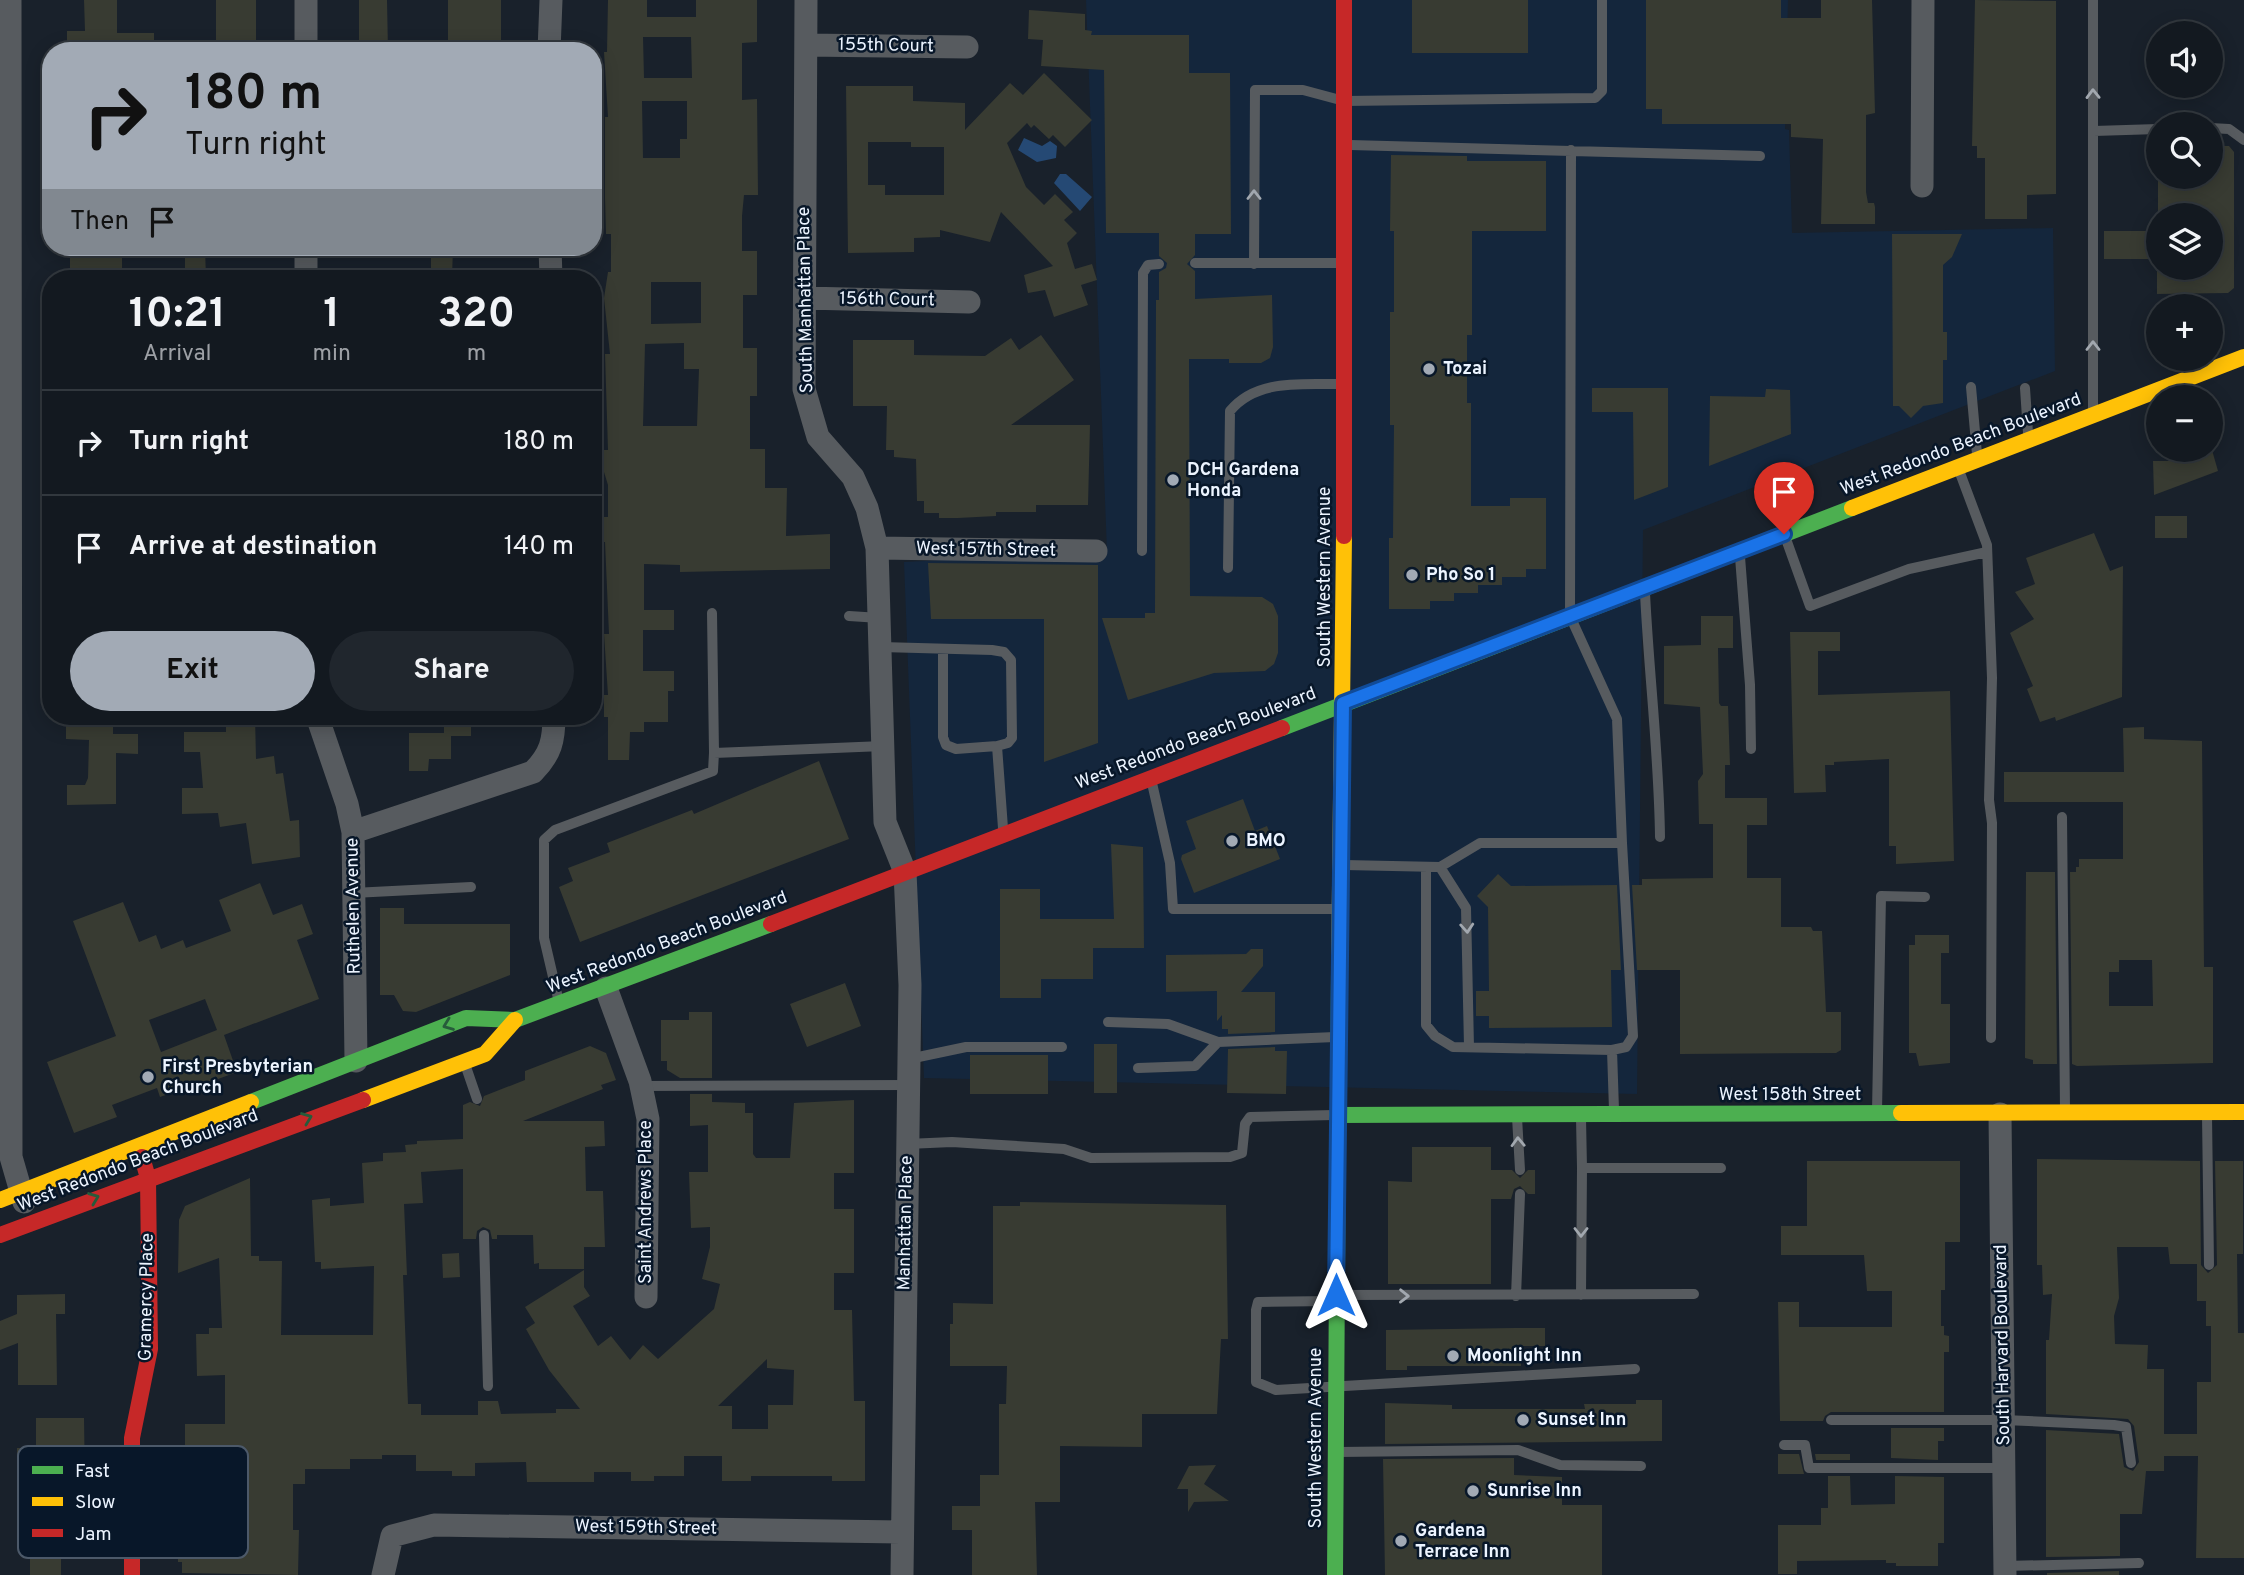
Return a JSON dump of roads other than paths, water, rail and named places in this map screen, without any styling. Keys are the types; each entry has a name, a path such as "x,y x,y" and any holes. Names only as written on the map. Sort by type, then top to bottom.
{"main road":[{"name":"South Western Avenue","path":"1335,1575 1336,1115 1345,384 1343,0"},
{"name":"West Redondo Beach Boulevard","path":"11,1196 466,1018 515,1020 606,988 2244,357"},
{"name":"West Redondo Beach Boulevard","path":"0,1235 485,1054 515,1020"},
{"name":"West 158th Street","path":"1336,1115 2244,1112"},
{"name":"Gramercy Place","path":"132,1446 150,1349 148,1178 139,1145"}],"street":[{"path":"10,0 5,434 5,1054 11,1196 30,1222"},
{"path":"306,0 306,42"},
{"path":"549,42 551,0"},
{"name":"South Manhattan Place","path":"806,0 804,389 818,437 853,477 867,508 877,548 885,822 905,872"},
{"path":"1922,186 1923,0"},
{"name":"155th Court","path":"806,45 967,47"},
{"name":"156th Court","path":"805,298 969,302"},
{"name":"West 157th Street","path":"877,548 1096,551"},
{"name":"Ruthelen Avenue","path":"320,725 347,804 353,832 356,1060"},
{"path":"353,832 533,772 548,757 554,725"},
{"name":"Manhattan Place","path":"902,1575 910,985 905,872"},
{"name":"Saint Andrews Place","path":"606,988 641,1086 648,1119 646,1297"},
{"name":"South Harvard Boulevard","path":"2000,1114 2005,1571"},
{"name":"West 159th Street","path":"383,1575 392,1536 434,1525 901,1532"}],"lane":[{"path":"1254,264 1255,90 1303,90 1344,101 1595,98 1602,91 1602,0"},
{"path":"2093,415 2094,0"},
{"path":"2094,131 2146,129"},
{"path":"2223,129 2229,129 2244,140"},
{"path":"1344,145 1760,156"},
{"path":"1426,867 1426,1026 1435,1036 1453,1047 1612,1050 1626,1047 1633,1036 1617,719 1570,616 1571,150"},
{"path":"1195,263 1344,262"},
{"path":"1142,551 1143,273 1148,265 1159,264"},
{"path":"1228,568 1230,411 1242,397 1269,387 1345,384"},
{"path":"1971,387 1977,459"},
{"path":"2025,388 2029,440"},
{"path":"1958,467 1987,552 1992,678 1989,800 1992,823 1991,1038"},
{"path":"1784,534 1810,606 1909,569 1987,552"},
{"path":"1739,551 1744,580 1751,749"},
{"path":"1645,587 1648,666 1655,712 1660,837"},
{"path":"560,1005 544,938 544,840 548,834 713,771 712,613"},
{"path":"849,616 880,618"},
{"path":"881,647 992,650 1004,652 1011,660 1012,738 997,746 956,749 946,745 943,649"},
{"path":"714,753 883,746"},
{"path":"997,746 1004,834"},
{"path":"1151,777 1170,863 1173,909 1340,909"},
{"path":"2062,817 2065,1114"},
{"path":"1340,864 1440,867 1480,843 1622,843"},
{"path":"1440,867 1466,908 1469,1047"},
{"path":"354,893 471,887"},
{"path":"1877,1114 1881,896 1925,897"},
{"path":"1108,1022 1168,1024 1218,1042 1337,1037"},
{"path":"1138,1068 1195,1066 1218,1042"},
{"path":"909,1059 966,1047 1062,1047"},
{"path":"1612,1050 1614,1115"},
{"path":"464,1061 477,1099"},
{"path":"641,1086 908,1085"},
{"path":"2207,1112 2209,1265"},
{"path":"907,1144 952,1142 1064,1149 1091,1158 1230,1157 1242,1153 1245,1124 1250,1117 1336,1115"},
{"path":"1517,1115 1520,1170"},
{"path":"1581,1115 1581,1295"},
{"path":"1582,1168 1721,1168"},
{"path":"1516,1296 1520,1194"},
{"path":"484,1235 488,1386"},
{"path":"1634,1368 1276,1390 1256,1382 1256,1310 1258,1302 1336,1298 1694,1294"},
{"path":"1831,1420 2004,1420 2126,1427 2131,1463"},
{"path":"1784,1445 1805,1445 1809,1468 2004,1468"},
{"path":"1336,1452 1518,1450 1560,1465 1641,1466"},
{"path":"2005,1571 2139,1563"}],"water":[{"path":"1024,138 1042,146 1050,141 1057,146 1056,158 1037,162 1018,150"},
{"path":"1060,174 1066,174 1092,197 1080,211 1054,183"}],"place":[{"name":"Tozai","path":"1429,369"},
{"name":"DCH Gardena Honda","path":"1173,480"},
{"name":"Pho So 1","path":"1412,575"},
{"name":"BMO","path":"1232,841"},
{"name":"First Presbyterian Church","path":"148,1077"},
{"name":"Moonlight Inn","path":"1453,1356"},
{"name":"Sunset Inn","path":"1523,1420"},
{"name":"Sunrise Inn","path":"1473,1491"},
{"name":"Gardena Terrace Inn","path":"1401,1541"}]}
